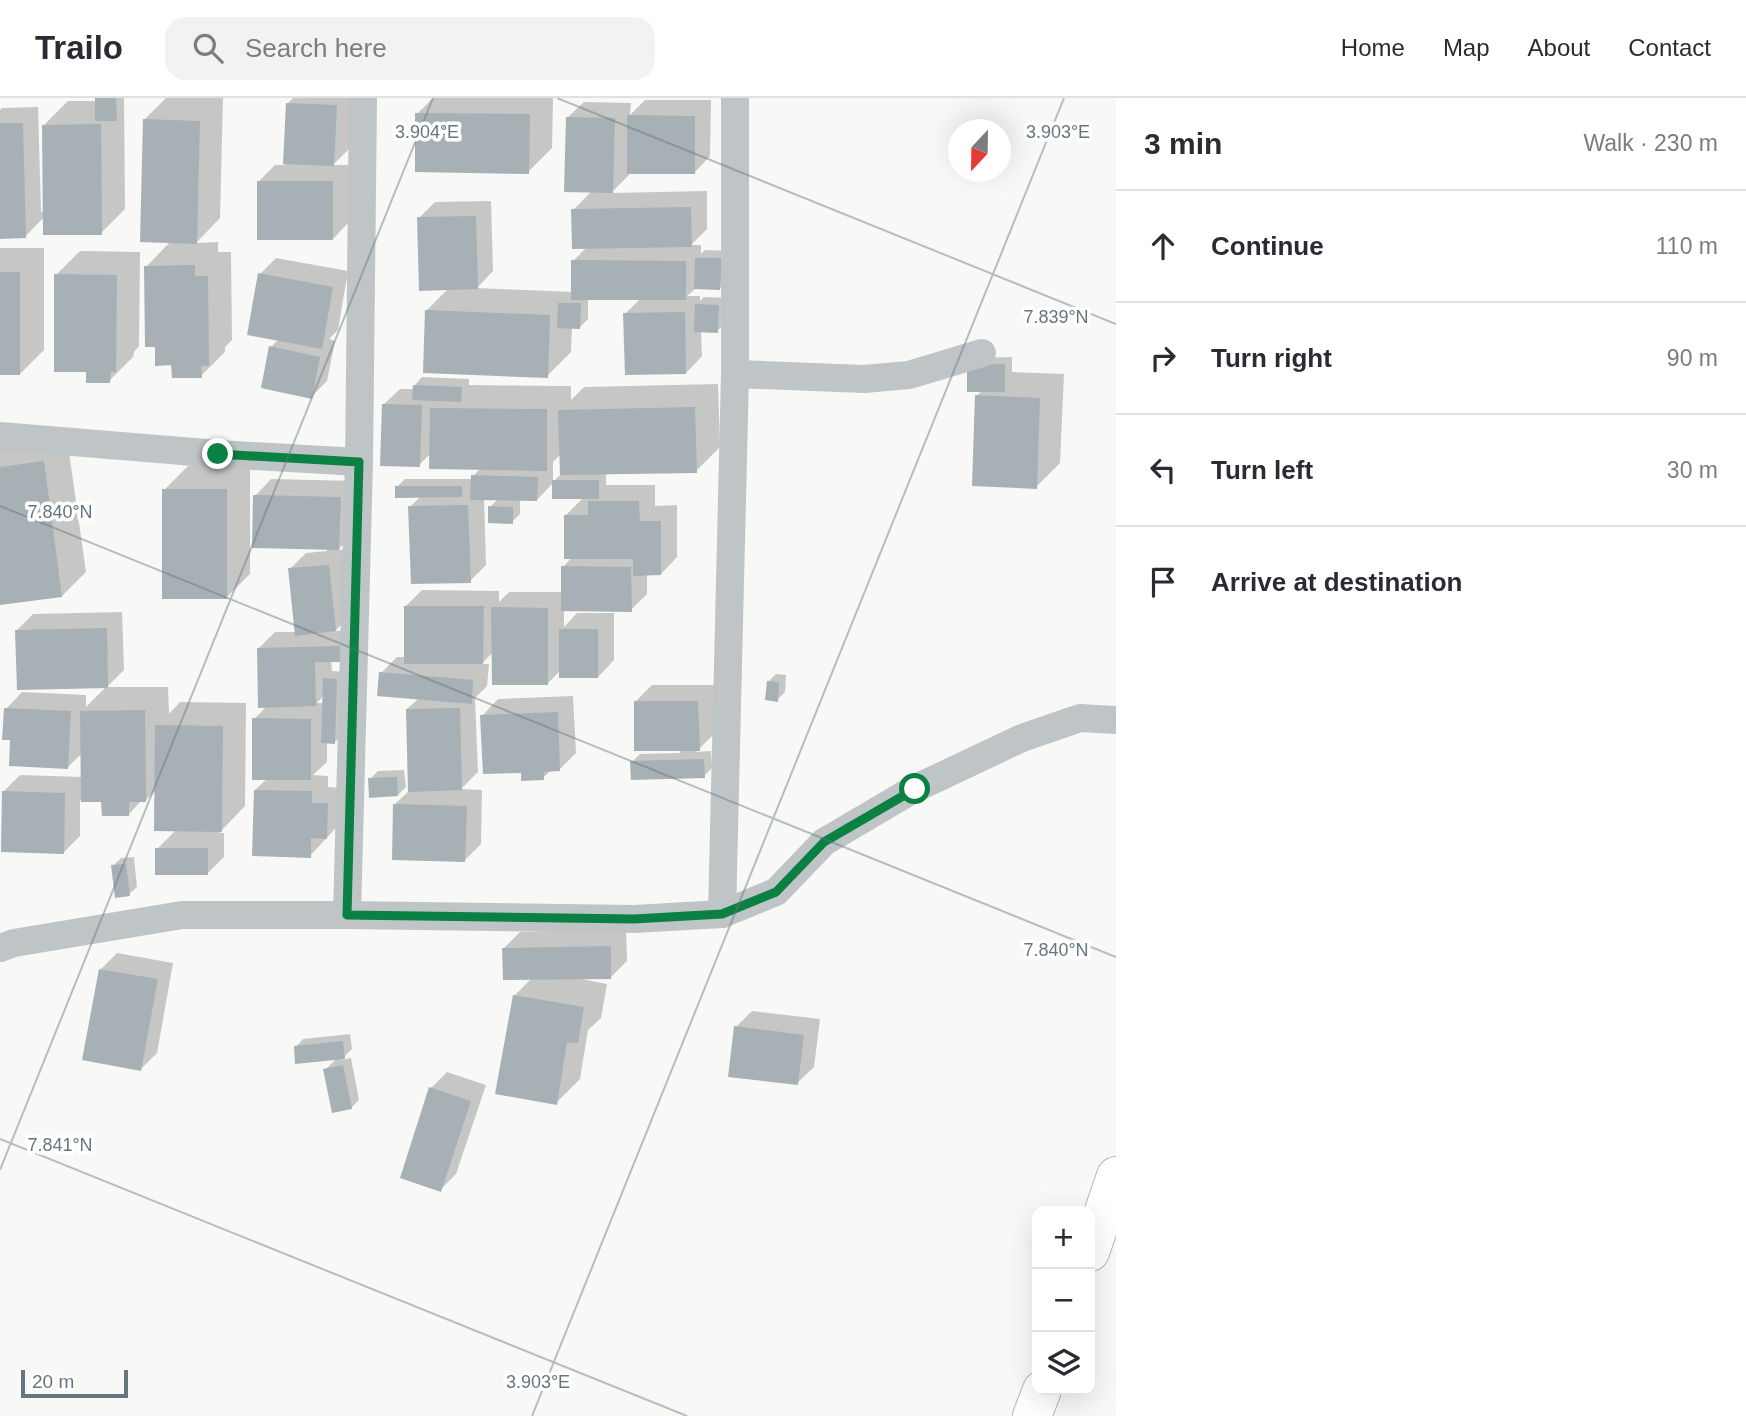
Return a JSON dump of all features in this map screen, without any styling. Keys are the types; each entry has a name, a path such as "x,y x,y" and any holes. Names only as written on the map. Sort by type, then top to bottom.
{"highway":[{"path":"1095,1237 1116,1176"},
{"path":"1032,1416 1040,1395"}],"street":[{"path":"347,915 359,462 363,98"},
{"path":"722,914 735,374 735,98"},
{"path":"735,374 864,379 909,375 982,353"},
{"path":"0,436 218,454 359,462"},
{"path":"0,948 15,943 182,915 634,919 722,914 776,892 824,842 915,789 1033,734 1080,718 1116,720"}],"building":[{"path":"95,98 116,98 117,121 95,121"},
{"path":"286,103 337,105 334,166 283,164"},
{"path":"415,113 530,114 529,174 415,172"},
{"path":"627,115 695,116 695,174 627,174"},
{"path":"566,117 615,118 613,193 564,192"},
{"path":"143,119 200,121 197,244 140,242"},
{"path":"0,123 23,123 26,238 0,239"},
{"path":"101,124 102,235 43,235 42,125"},
{"path":"257,181 333,181 333,240 257,240"},
{"path":"691,207 692,247 572,249 571,209"},
{"path":"476,216 478,289 419,291 417,217"},
{"path":"695,258 722,258 720,290 694,289"},
{"path":"571,260 686,261 686,300 571,300"},
{"path":"195,265 195,276 208,276 209,366 201,366 202,378 172,378 171,365 155,366 155,347 145,347 144,266"},
{"path":"0,272 20,272 20,375 0,375"},
{"path":"258,273 333,287 322,349 247,335"},
{"path":"54,274 117,275 116,372 111,372 110,383 86,383 86,372 54,372"},
{"path":"558,303 581,303 580,329 557,328"},
{"path":"695,304 719,305 718,333 694,332"},
{"path":"425,310 550,315 548,378 423,373"},
{"path":"685,312 686,374 625,375 623,313"},
{"path":"269,346 320,357 312,399 261,388"},
{"path":"1005,364 1005,392 967,392 967,365"},
{"path":"413,385 462,387 461,402 412,400"},
{"path":"975,395 1040,398 1037,489 972,486"},
{"path":"382,404 422,405 420,467 380,466"},
{"path":"695,407 697,473 560,475 558,410"},
{"path":"430,408 547,409 547,471 429,469"},
{"path":"44,461 62,597 0,605 0,467"},
{"path":"471,475 538,477 537,501 470,500"},
{"path":"552,480 599,480 599,499 552,499"},
{"path":"395,486 462,486 462,497 395,498"},
{"path":"162,489 227,489 227,599 162,599"},
{"path":"253,495 341,497 339,550 252,548"},
{"path":"588,501 639,501 640,521 661,521 661,575 633,576 633,559 564,559 564,515 588,515"},
{"path":"468,505 471,583 411,584 408,506"},
{"path":"488,506 513,507 513,524 488,523"},
{"path":"329,565 336,631 295,636 288,568"},
{"path":"561,566 631,567 632,612 561,611"},
{"path":"404,606 484,606 483,664 404,664"},
{"path":"491,607 548,608 548,685 492,685"},
{"path":"107,628 108,688 17,690 15,630"},
{"path":"559,629 598,629 598,678 559,678"},
{"path":"340,646 341,662 315,662 316,706 258,708 257,648"},
{"path":"379,672 473,680 472,704 377,696"},
{"path":"323,678 337,679 335,744 321,743"},
{"path":"767,681 779,682 778,702 765,700"},
{"path":"634,701 698,701 700,751 634,751"},
{"path":"4,708 71,711 68,769 9,766 10,740 2,740"},
{"path":"460,708 462,790 408,792 406,709"},
{"path":"145,710 146,802 129,802 129,816 102,816 101,802 81,802 80,711"},
{"path":"558,712 560,771 544,772 544,780 521,781 521,773 483,774 480,715"},
{"path":"252,718 311,719 311,780 252,780"},
{"path":"155,725 223,726 222,832 154,831"},
{"path":"704,759 705,778 631,780 630,761"},
{"path":"397,777 398,796 369,798 368,778"},
{"path":"254,790 312,791 312,803 328,803 327,839 311,838 311,858 252,856"},
{"path":"2,791 65,793 64,854 1,852"},
{"path":"393,804 467,806 465,862 392,860"},
{"path":"155,848 208,848 208,875 155,875"},
{"path":"126,864 130,896 115,898 111,865"},
{"path":"611,946 611,979 503,980 502,948"},
{"path":"99,969 158,979 141,1071 82,1060"},
{"path":"513,995 584,1007 578,1043 567,1042 557,1105 495,1094"},
{"path":"734,1026 804,1035 798,1085 728,1077"},
{"path":"343,1041 345,1059 295,1064 294,1046"},
{"path":"343,1065 352,1109 332,1113 323,1069"},
{"path":"429,1087 471,1101 441,1192 400,1178"}],"route":[{"path":"218,454 359,462 347,915 634,919 722,914 776,892 824,842 915,789"}]}
